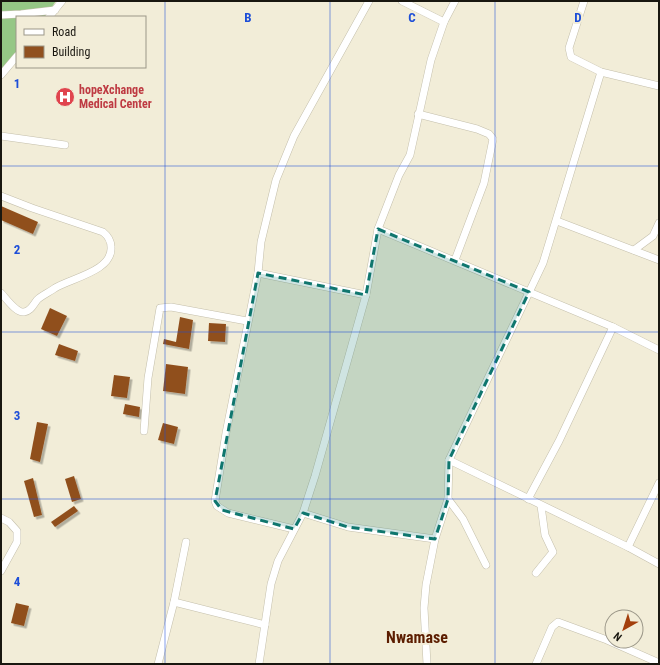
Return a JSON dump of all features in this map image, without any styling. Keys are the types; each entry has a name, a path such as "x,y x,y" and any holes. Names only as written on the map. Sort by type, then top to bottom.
{"street":[{"path":"50,16 62,1"},
{"path":"294,530 228,513 217,506 215,500 247,321 258,273 261,242 276,180 294,136 369,1"},
{"path":"402,1 444,22"},
{"path":"259,664 271,584 278,561 303,513 315,476 366,295 378,229 399,175 410,155 431,60 444,22 455,1"},
{"path":"584,1 569,48 571,57 601,72 659,86"},
{"path":"1,15 55,10"},
{"path":"1,75 16,57"},
{"path":"428,664 424,608 426,585 435,539 448,499 449,460 543,263 601,72"},
{"path":"418,114 477,129 489,134 493,139 484,184 455,260"},
{"path":"1,136 65,146"},
{"path":"1,196 103,232 107,235 111,242 112,252 111,258 103,265 73,281 59,286 40,298 30,310 26,312 21,312 1,293"},
{"path":"557,221 659,260"},
{"path":"634,250 653,236 659,224"},
{"path":"378,229 613,327 659,350"},
{"path":"258,273 366,295"},
{"path":"144,431 148,378 160,308 171,307 247,321"},
{"path":"528,499 559,441 613,327"},
{"path":"449,460 628,547 659,564"},
{"path":"628,547 657,493 659,483"},
{"path":"448,499 463,519 486,565"},
{"path":"536,573 553,552 545,535 541,506"},
{"path":"303,513 348,527 435,539"},
{"path":"1,518 9,522 18,532 17,542 1,571"},
{"path":"158,664 174,602 186,542"},
{"path":"174,602 265,625"},
{"path":"536,664 552,627 558,622 607,640 659,663"}],"highlighted area":[{"path":"378,229 529,292 449,460 448,499 435,539 348,527 303,513 294,529 222,510 215,501 258,273 366,295"}],"green space":[{"path":"1,1 56,1 46,16 16,16 16,56 1,74"}],"building":[{"path":"1,206 38,222 33,234 1,220"},
{"path":"50,308 67,316 57,336 41,329"},
{"path":"180,317 193,320 189,349 163,344 164,339 176,342"},
{"path":"209,323 226,324 225,342 208,341"},
{"path":"59,344 78,351 75,361 55,355"},
{"path":"166,364 188,367 185,394 163,391"},
{"path":"114,375 130,377 127,398 111,396"},
{"path":"125,404 140,407 139,417 123,414"},
{"path":"37,422 48,424 40,462 30,459"},
{"path":"163,423 178,427 174,444 158,440"},
{"path":"74,476 81,499 72,502 65,479"},
{"path":"33,478 42,515 34,517 24,481"},
{"path":"74,506 78,511 55,527 51,522"},
{"path":"16,603 29,606 24,626 11,623"}],"place":[{"name":"hopeXchange Medical Center","path":"65,97"}],"district":[{"name":"Nwamase","path":"417,637"}]}
